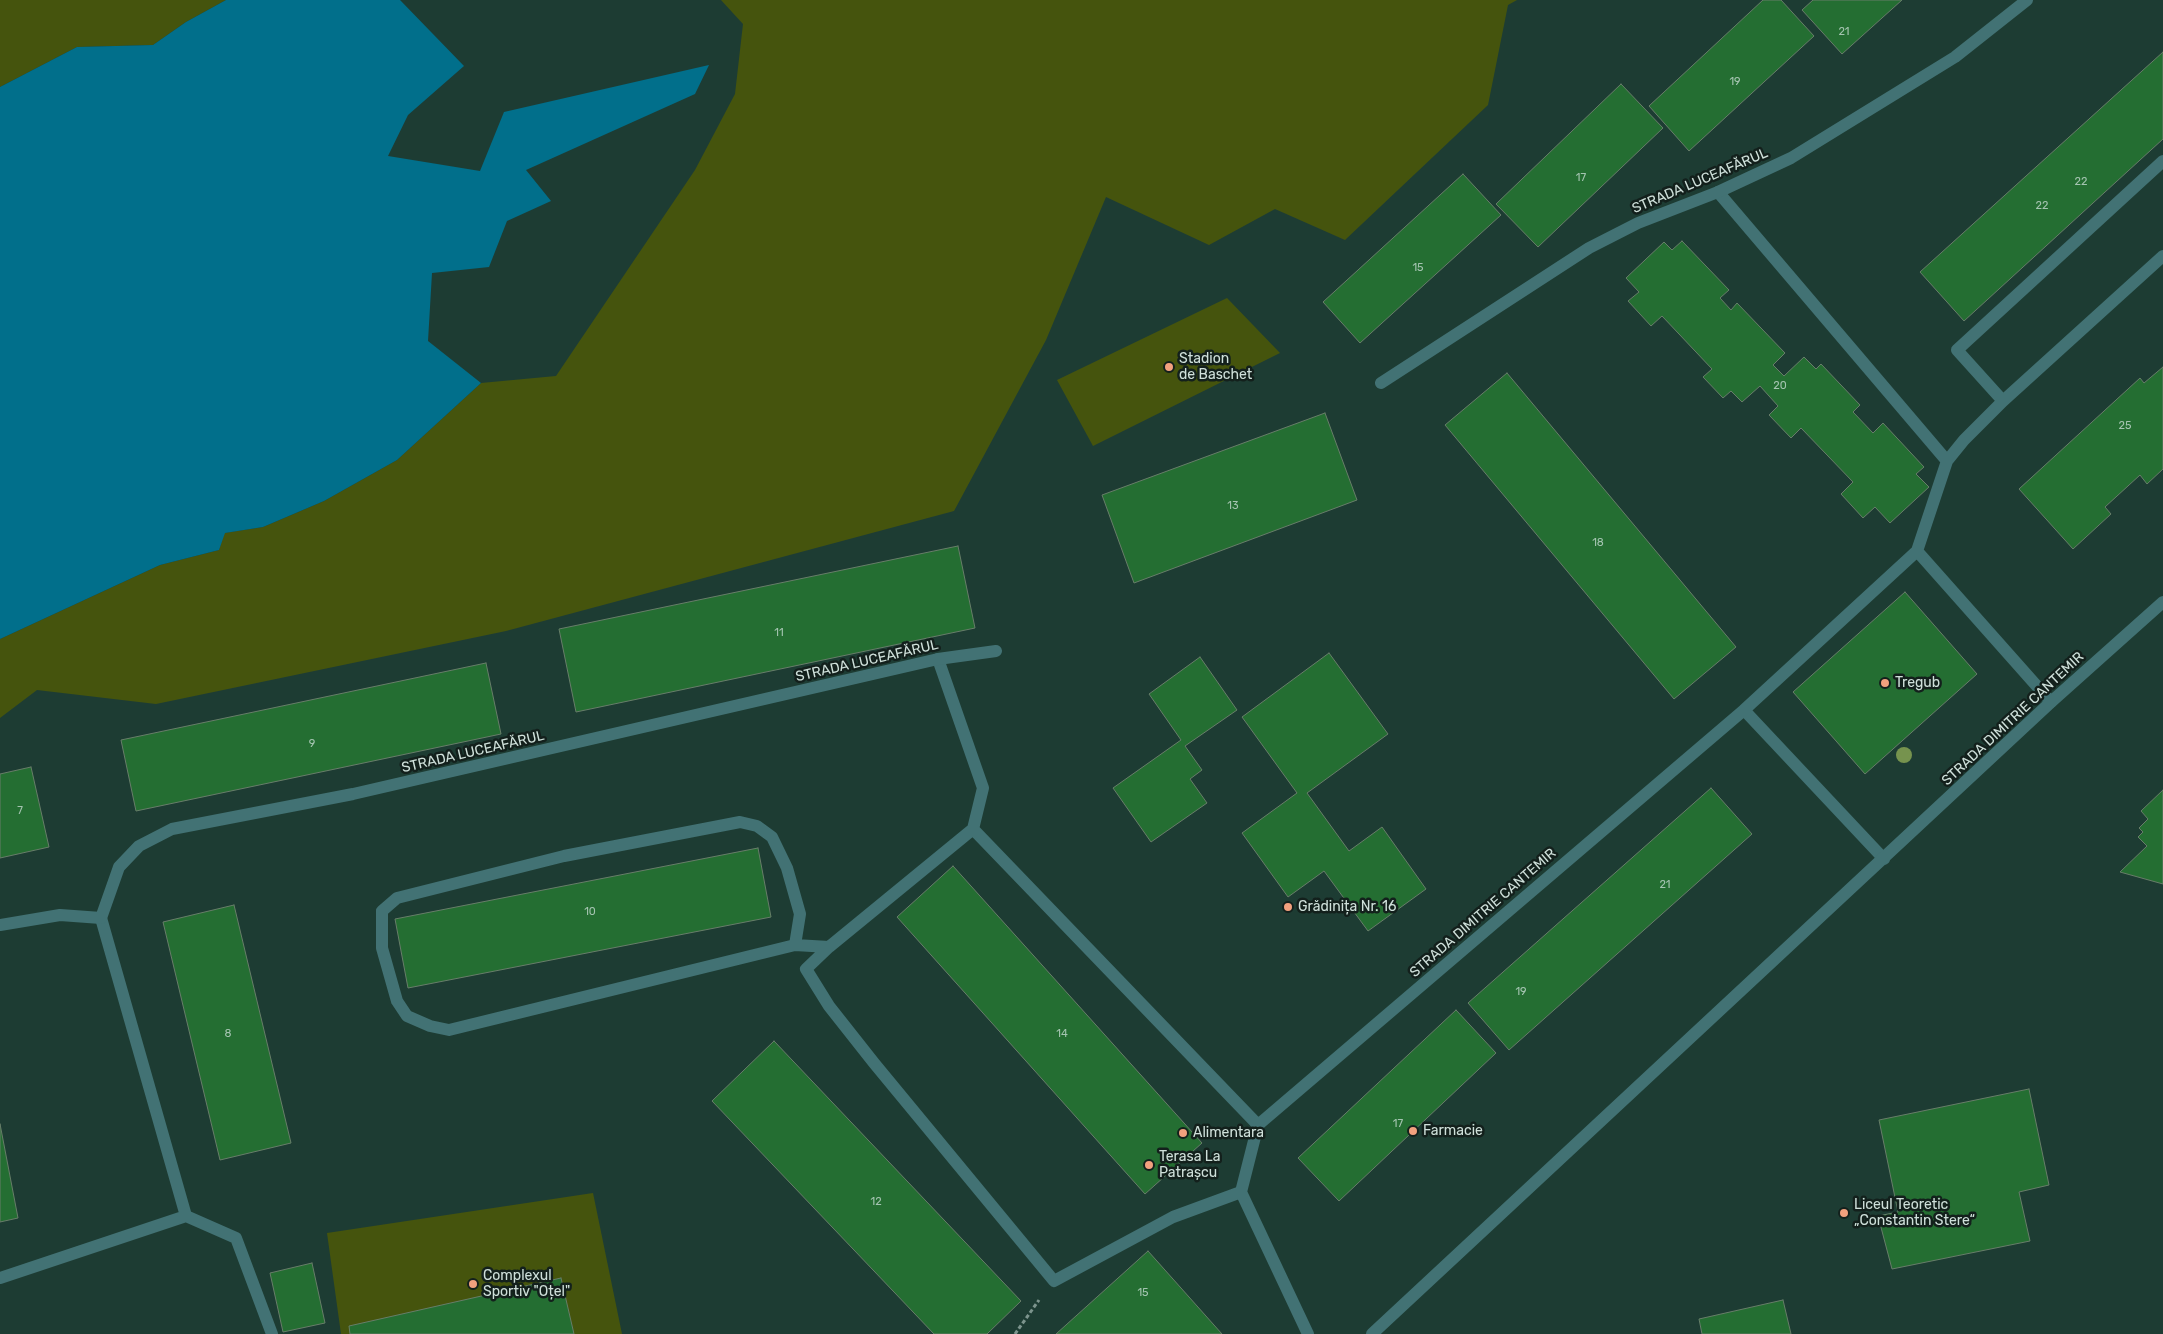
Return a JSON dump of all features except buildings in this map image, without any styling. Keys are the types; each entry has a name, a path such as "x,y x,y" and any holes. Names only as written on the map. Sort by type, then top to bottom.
{"street":[{"name":"STRADA LUCEAFĂRUL","path":"1380,383 1589,248 1638,223 1718,192 1791,158 1954,57 2027,0"},
{"path":"2003,401 1957,350 2163,161"},
{"path":"1718,192 1947,461"},
{"path":"2052,702 1917,551 1947,461 1964,440 2003,401 2163,256"},
{"name":"STRADA DIMITRIE CANTEMIR","path":"1258,1125 1744,710 1917,551"},
{"name":"STRADA DIMITRIE CANTEMIR","path":"1372,1334 2052,702 2163,602"},
{"name":"STRADA LUCEAFĂRUL","path":"102,918 119,867 139,846 172,829 353,794 938,659 996,651"},
{"path":"938,659 983,788 974,829 829,947 806,969 829,1006 874,1064 1054,1281 1173,1217 1241,1192"},
{"path":"1744,710 1884,859"},
{"path":"796,945 800,914 787,868 772,837 756,826 740,822 564,856 397,898 382,911 382,948 397,1001 407,1016 430,1026 449,1030 796,945 829,947"},
{"path":"974,829 1258,1125 1241,1192 1308,1334"},
{"path":"0,925 60,915 102,918 186,1216"},
{"path":"0,1278 186,1216 236,1238 272,1334"}],"path":[{"path":"1014,1334 1054,1281"}],"green space":[{"path":"0,0 226,0 186,22 153,45 77,47 0,87"},
{"path":"721,0 1517,0 1508,5 1488,105 1345,240 1275,209 1209,245 1106,197 1046,340 954,511 506,631 156,704 37,690 0,718 0,639 160,565 219,550 224,533 263,527 324,501 397,460 481,383 556,376 695,170 735,94 743,24"},
{"name":"Stadion de Baschet","path":"1227,298 1280,353 1093,446 1057,380"},
{"name":"Complexul Sportiv \"Oțel\"","path":"593,1193 622,1334 341,1334 327,1233"}],"water":[{"path":"226,0 400,0 464,66 408,115 388,156 480,171 504,112 709,65 695,94 526,170 551,201 507,221 489,267 432,273 428,341 481,383 397,460 324,501 263,527 225,533 219,550 160,565 0,639 0,87 77,47 153,45 186,22"}],"place":[{"name":"Stadion de Baschet","path":"1169,367"},
{"name":"Tregub","path":"1885,683"},
{"name":"Grădinița Nr. 16","path":"1288,907"},
{"name":"Farmacie","path":"1413,1131"},
{"name":"Alimentara","path":"1183,1133"},
{"name":"Terasa La Patrașcu","path":"1149,1165"},
{"name":"Liceul Teoretic „Constantin Stere“","path":"1844,1213"},
{"name":"Complexul Sportiv \"Oțel\"","path":"473,1284"}]}
